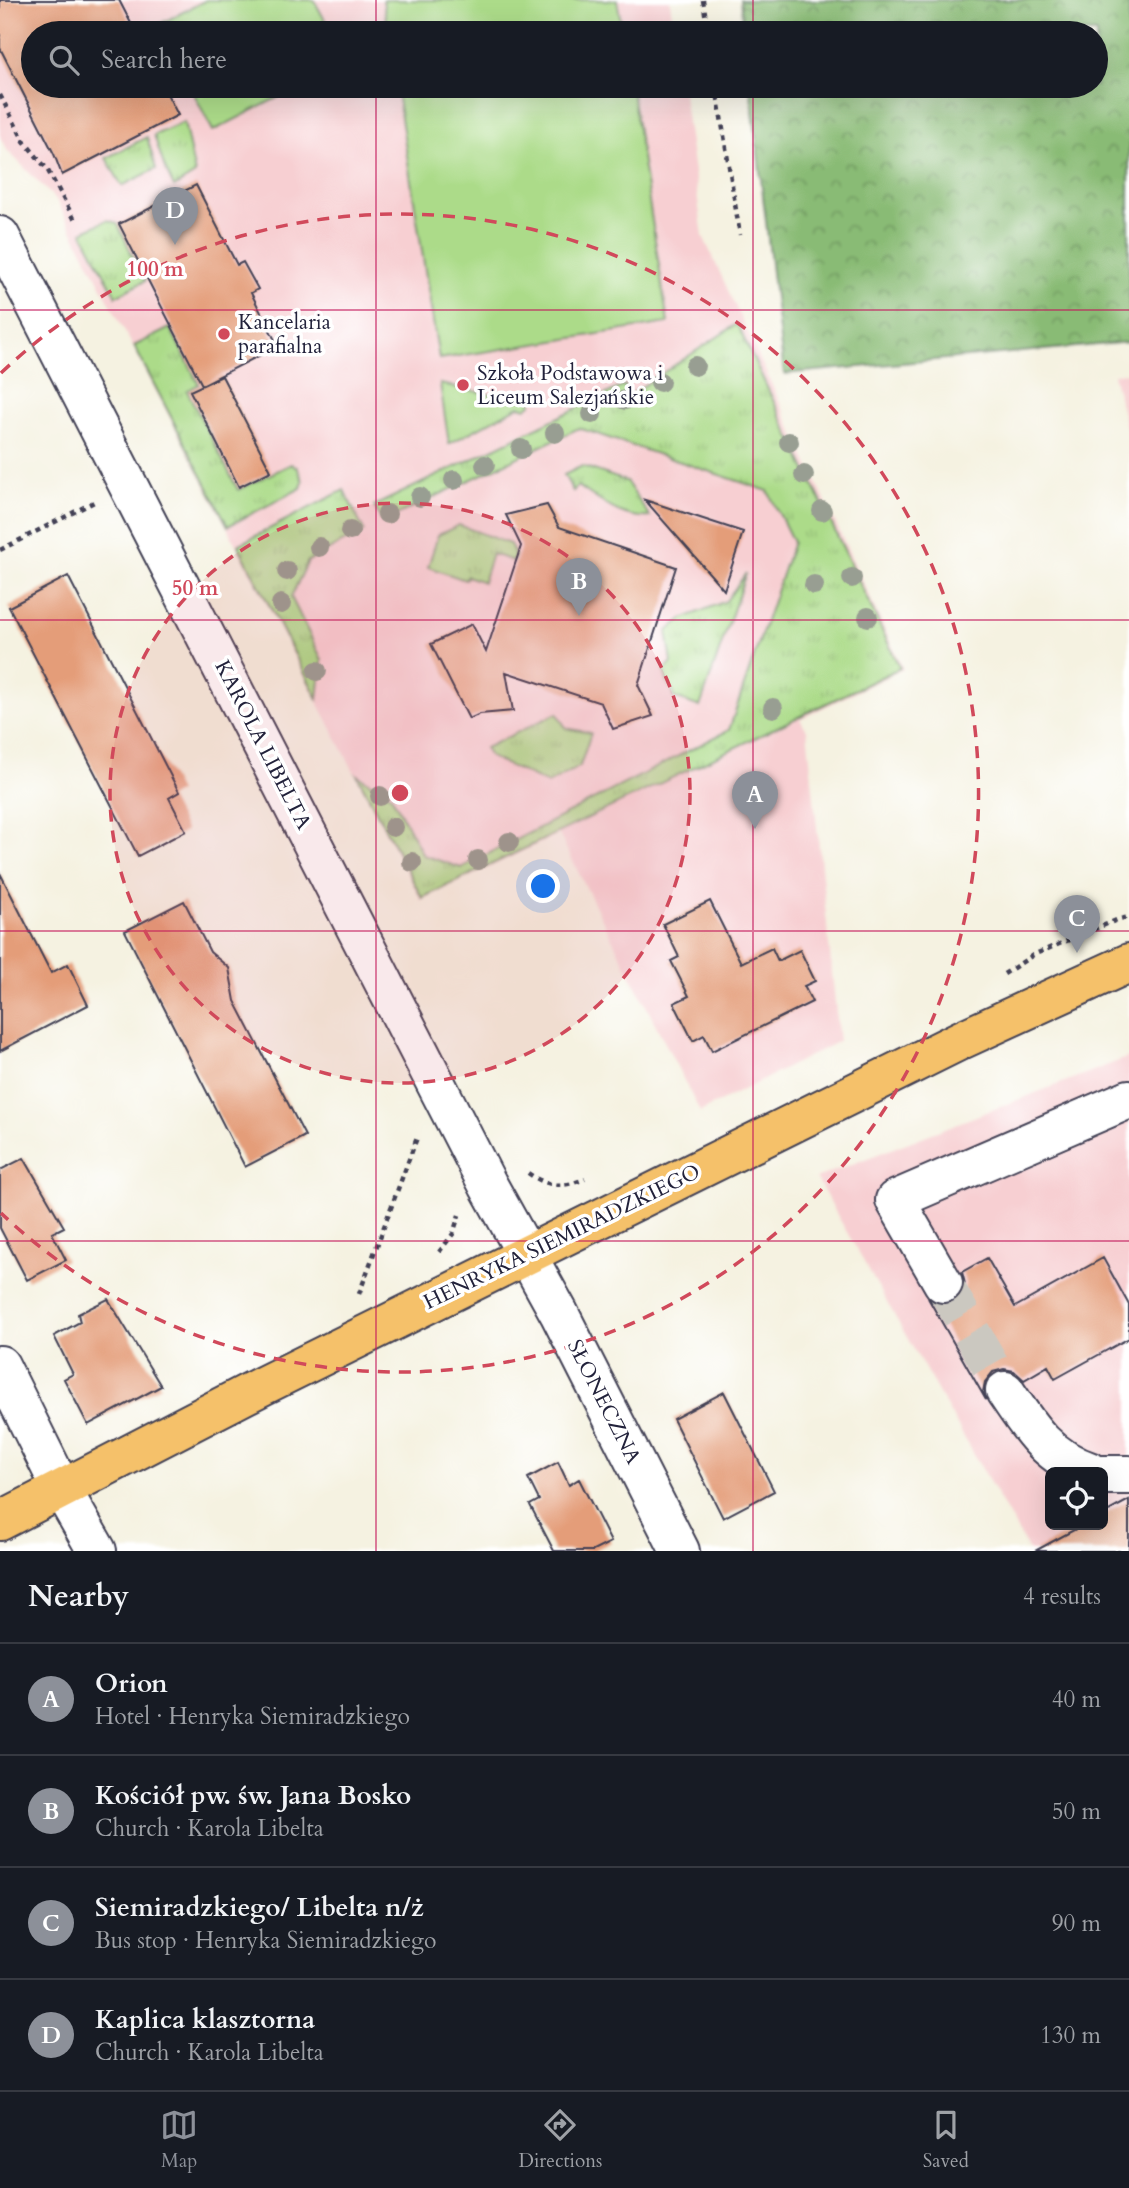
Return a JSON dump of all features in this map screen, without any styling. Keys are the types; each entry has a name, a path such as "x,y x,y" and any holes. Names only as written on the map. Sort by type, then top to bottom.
{"main road":[{"name":"HENRYKA SIEMIRADZKIEGO","path":"0,1521 262,1386 961,1040 1127,967"}],"street":[{"name":"KAROLA LIBELTA","path":"0,236 525,1255"},
{"path":"943,1283 895,1200 1129,1099"},
{"name":"SŁONECZNA","path":"525,1255 559,1313 680,1551"},
{"path":"0,1365 62,1490 97,1551"},
{"path":"1005,1391 1033,1433 1048,1448 1080,1467"},
{"path":"1108,1476 1129,1475"}],"path":[{"path":"703,0 706,21"},
{"path":"0,95 24,141 47,169 76,222"},
{"path":"718,98 740,235"},
{"path":"0,551 101,498"},
{"path":"358,1295 422,1124"}],"shaded area":[{"name":"Szkoła Podstawowa i Liceum Salezjańskie","path":"0,0 670,0 673,21 21,21 21,98 684,98 703,236 903,669 800,719 807,730 839,1041 700,1112 559,834 421,900 57,201 7,150 0,137"},
{"path":"1129,373 1129,438 1113,374"},
{"path":"1129,1057 1129,1551 1029,1551 816,1178"}],"green space":[{"path":"206,0 314,0 325,21 166,21"},
{"path":"383,0 617,0 621,21 386,21"},
{"path":"740,0 1129,0 1129,342 784,374 751,98 1108,98 1108,21 743,21"},
{"path":"196,98 277,98 213,131"},
{"path":"398,98 633,98 668,323 439,359"},
{"path":"184,122 195,174 174,187 154,135"},
{"path":"147,137 156,169 122,186 106,158"},
{"path":"107,220 117,223 145,281 116,296 82,232"},
{"path":"737,324 900,668 422,898 357,775 391,795 423,855 461,868 729,730 793,542 768,491 579,428 382,522 374,506 625,385 628,396"},
{"path":"170,328 199,384 187,391 238,490 291,464 297,467 303,481 301,488 228,526 134,346"},
{"path":"440,384 518,400 529,396 532,403 526,408 519,406 449,444"},
{"path":"582,466 626,481 650,517 630,516 578,486 573,491 564,475"},
{"path":"344,490 364,531 308,561 291,597 322,660 318,699 238,545"},
{"path":"459,525 510,544 515,555 513,561 492,554 483,582 467,576 465,580 428,567 438,535"},
{"path":"746,573 700,707 673,697 674,693 664,671 672,663 667,632 682,619 726,601"},
{"path":"557,713 566,728 591,733 580,766 548,784 490,757 485,748"}],"building":[{"path":"0,0 119,0 130,21 21,21 21,89 0,48"},
{"path":"25,98 169,98 178,115 62,175"},
{"path":"196,185 237,265 243,262 258,289 251,293 278,346 202,385 119,224"},
{"path":"222,376 271,471 239,487 190,391"},
{"path":"645,500 743,532 724,590"},
{"path":"547,505 559,527 676,567 638,685 653,716 613,729 601,703 506,672 513,711 480,714 469,719 431,644 472,624 486,652 521,546 506,515"},
{"path":"68,576 179,792 169,798 186,831 138,856 9,607"},
{"path":"0,873 51,973 68,964 88,1005 0,1051"},
{"path":"184,901 210,952 229,968 235,1001 305,1136 245,1167 125,931"},
{"path":"710,901 741,963 772,948 778,961 800,950 815,981 804,986 812,1002 712,1051 704,1035 693,1041 674,1003 689,996 671,961 679,957 663,924"},
{"path":"24,1158 64,1227 52,1233 66,1260 27,1280 0,1228 0,1170"},
{"path":"987,1258 1015,1307 1103,1258 1129,1305 1129,1338 1055,1379 1048,1366 1024,1380 1014,1371 1004,1369 993,1372 985,1382 983,1392 986,1400 928,1298 942,1305 955,1302 962,1294 965,1284 962,1272"},
{"path":"108,1299 161,1386 88,1425 64,1379 73,1374 54,1336 80,1322 78,1314"},
{"path":"724,1392 774,1491 723,1518 673,1419"},
{"path":"558,1462 569,1485 579,1479 611,1542 593,1551 554,1551 530,1505 539,1500 528,1478"},
{"path":"1129,1500 1129,1551 1035,1551 1074,1530 1108,1530 1108,1511"}],"tunnel":[{"path":"943,1283 1005,1391"}],"place":[{"name":"Kaplica klasztorna","path":"175,245"},
{"name":"Kancelaria parafialna","path":"224,334"},
{"name":"Szkoła Podstawowa i Liceum Salezjańskie","path":"463,385"},
{"name":"Kościół pw. św. Jana Bosko","path":"579,616"},
{"name":"Orion","path":"755,829"},
{"name":"Siemiradzkiego/ Libelta n/ż","path":"1077,953"}]}
